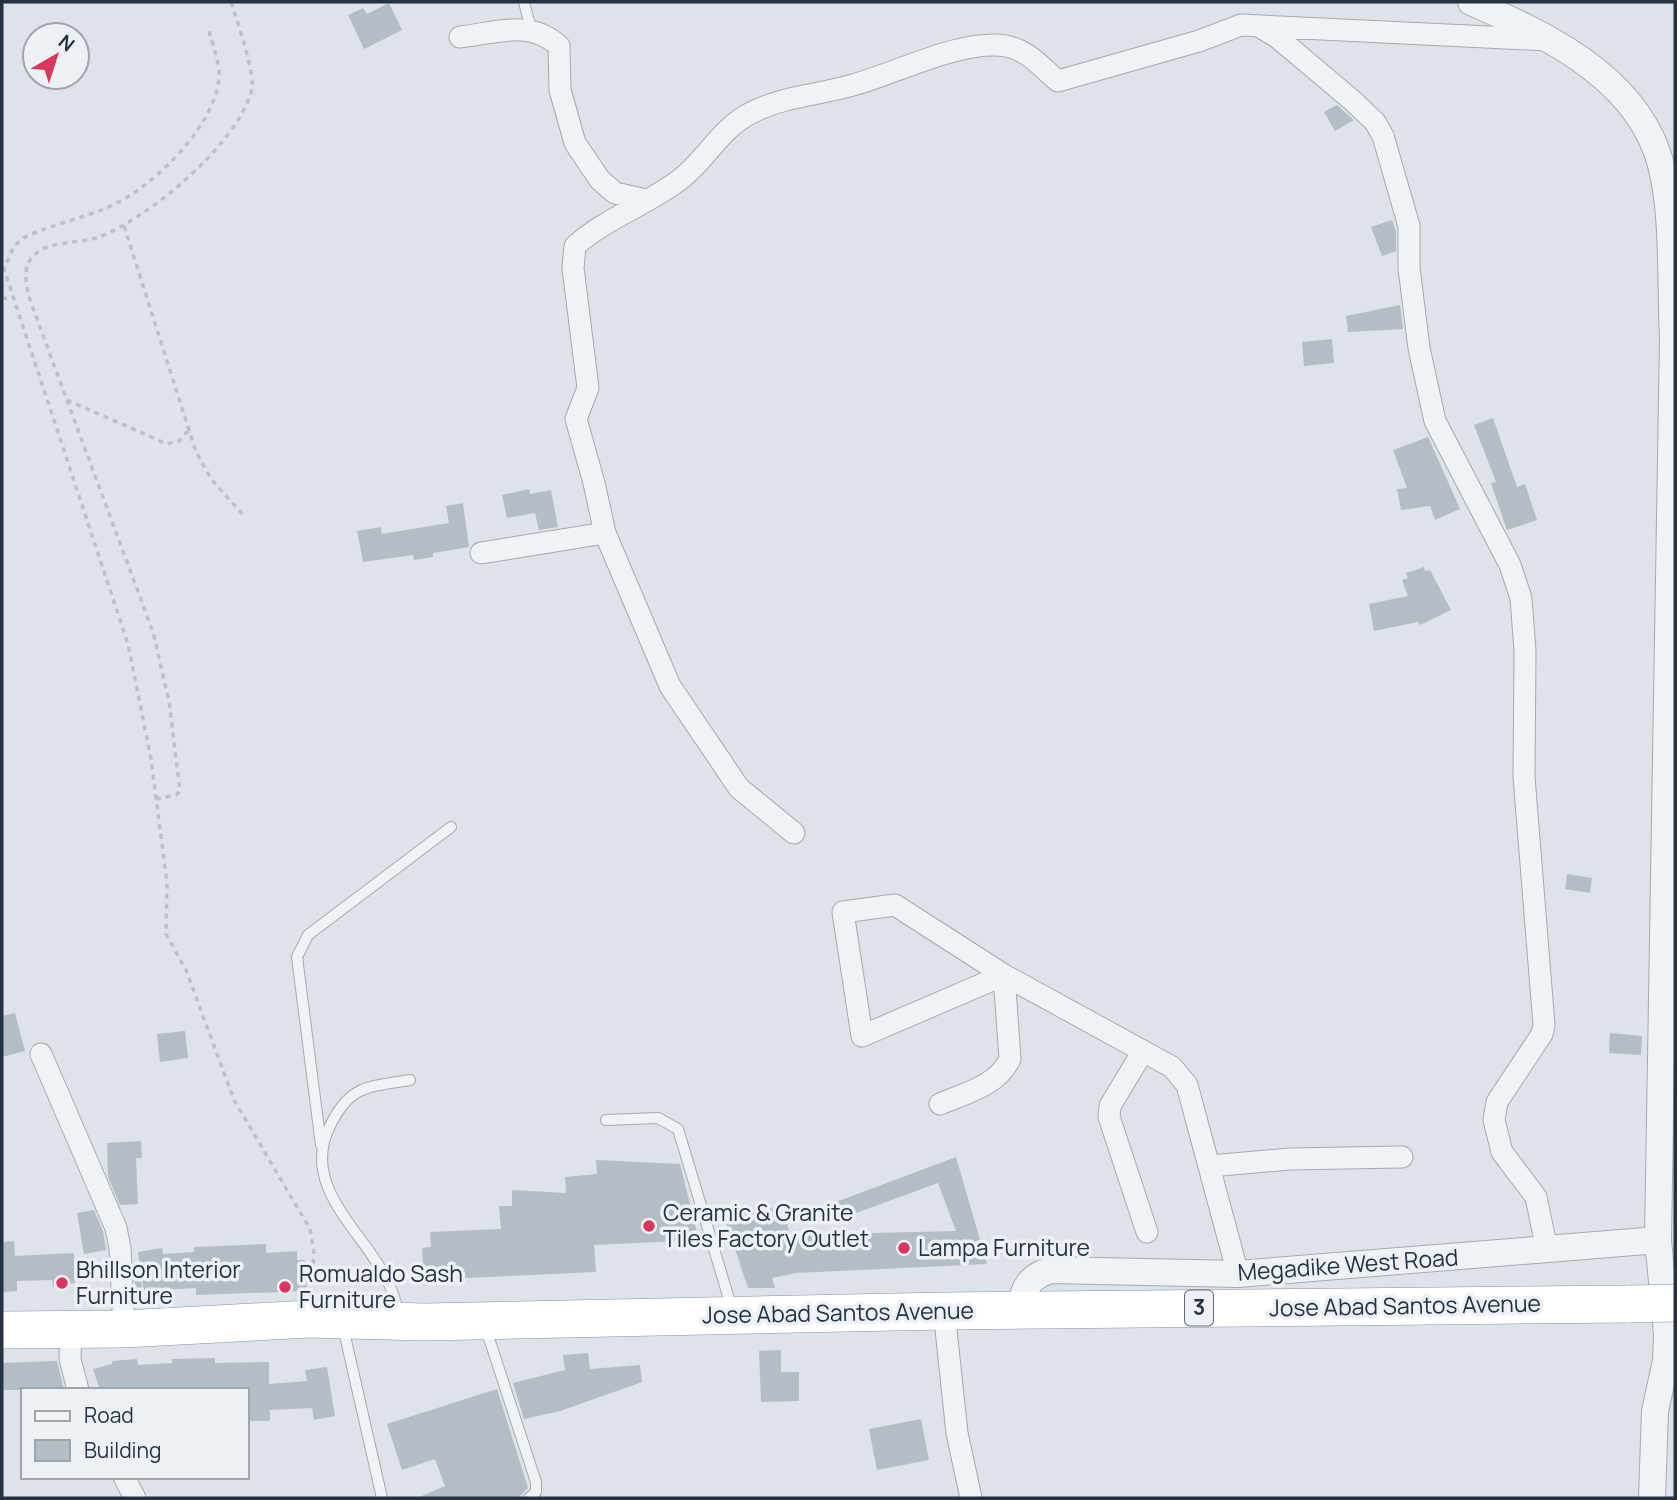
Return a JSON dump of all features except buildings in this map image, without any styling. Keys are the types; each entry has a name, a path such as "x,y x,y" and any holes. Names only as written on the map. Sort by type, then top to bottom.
{"highway":[{"name":"Jose Abad Santos Avenue","path":"2,1331 124,1329 325,1320 402,1322 944,1311 1675,1303"}],"street":[{"path":"1471,2 1551,41 1618,89 1640,119 1657,153 1666,196 1673,338 1657,1240 1667,1334 1666,1361 1655,1411 1652,1498"},
{"path":"794,833 739,788 670,686 605,533 576,419 588,388 573,268 575,246 592,231 629,214 683,177 726,130 750,113 779,101 852,86 958,52 991,45 1027,52 1058,81 1199,41 1241,25 1551,41"},
{"path":"1258,25 1277,37 1353,101 1375,122 1383,136 1409,226 1409,268 1419,348 1435,421 1510,565 1521,598 1525,651 1524,777 1544,1025 1542,1034 1497,1102 1494,1119 1502,1152 1536,1197 1547,1250"},
{"path":"460,37 531,29 548,36 559,46 560,90 567,123 580,151 600,180 615,193 646,200"},
{"path":"481,553 605,533"},
{"path":"1004,975 862,1035 843,912 895,905 1004,975 1172,1067 1187,1085 1238,1274"},
{"path":"940,1104 991,1082 1004,1070 1010,1059 1004,975"},
{"path":"1143,1051 1110,1106 1109,1117 1147,1232"},
{"path":"41,1054 116,1228 120,1248 124,1329"},
{"path":"1210,1166 1290,1159 1402,1157"},
{"name":"Megadike West Road","path":"1020,1310 1024,1289 1031,1279 1051,1270 1238,1274 1657,1240"},
{"path":"944,1311 957,1433 971,1498"},
{"path":"71,1329 70,1359 77,1388"},
{"path":"125,1479 135,1498"}],"lane":[{"path":"524,2 531,29"},
{"path":"402,1322 387,1279 340,1215 324,1172 297,957 308,934 451,827"},
{"path":"321,1145 338,1109 349,1095 365,1088 410,1080"},
{"path":"606,1120 658,1118 678,1129 733,1315"},
{"path":"325,1320 382,1498"},
{"path":"483,1320 537,1482 536,1492 529,1498"}],"path":[{"path":"156,799 176,795 180,791 159,655 65,399 27,286 27,270 33,256 48,248 97,238 124,226 182,182 229,137 243,113 253,86 231,2"},
{"path":"209,31 219,75 213,103 200,127 161,172 107,208 37,231 14,246 4,269 128,644 156,799 167,883 166,934 186,970 234,1100 310,1229 325,1320"},
{"path":"124,226 196,452 212,480 245,517"},
{"path":"2,298 12,299"},
{"path":"65,399 167,444 179,441 188,430"}],"place":[{"name":"Ceramic & Granite Tiles Factory Outlet","path":"649,1226"},
{"name":"Lampa Furniture","path":"904,1248"},
{"name":"Bhillson Interior Furniture","path":"62,1283"},
{"name":"Romualdo Sash Furniture","path":"285,1287"}]}
